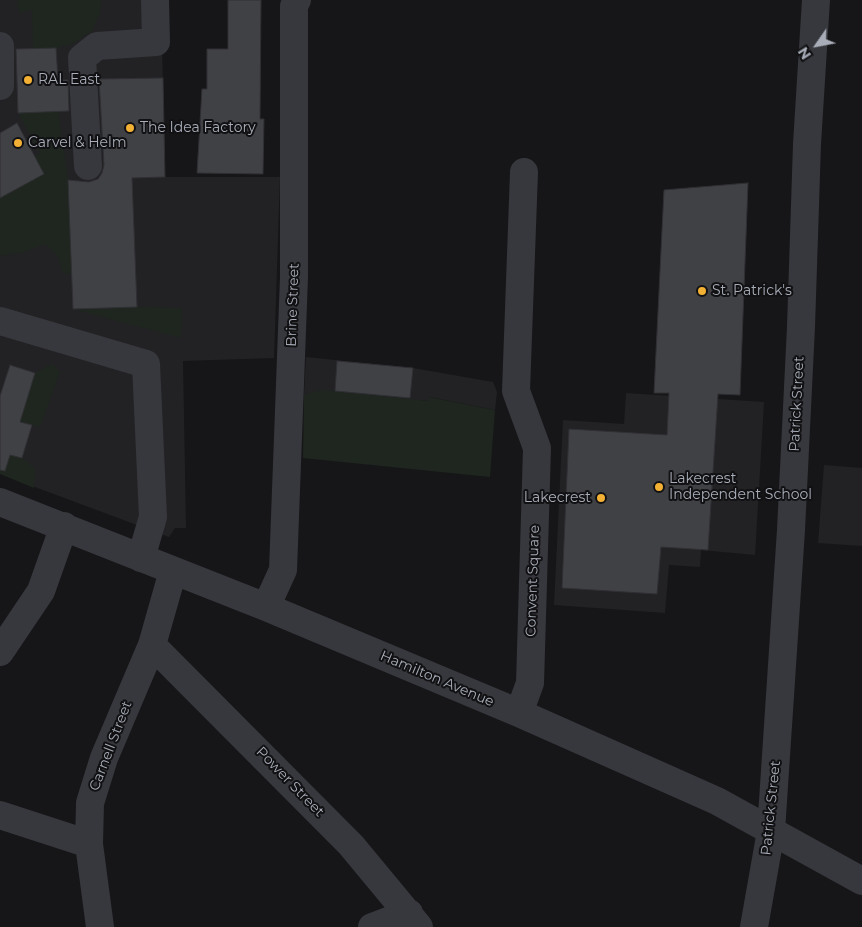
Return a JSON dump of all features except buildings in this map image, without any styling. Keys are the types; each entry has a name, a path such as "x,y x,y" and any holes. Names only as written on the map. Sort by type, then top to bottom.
{"street":[{"path":"88,166 82,58 97,46 156,42 155,0"},
{"name":"Brine Street","path":"266,607 283,570 294,277 294,6 297,0"},
{"name":"Patrick Street","path":"754,927 771,831 791,530 801,327 807,144 816,0"},
{"path":"0,46 0,86"},
{"name":"Convent Square","path":"519,713 530,683 537,448 516,390 524,172"},
{"path":"0,321 146,364 153,518 141,558"},
{"name":"Hamilton Avenue","path":"0,502 266,607 519,713 717,801 862,882"},
{"path":"0,652 41,592 64,526"},
{"name":"Carnell Street","path":"100,927 89,844 90,803 104,758 152,645 173,571"},
{"name":"Power Street","path":"152,645 351,845 414,920"},
{"path":"0,815 89,844"},
{"path":"372,927 414,920"}],"shaded area":[{"path":"0,0 161,0 165,177 280,177 274,358 183,361 186,528 175,528 169,537 0,474"},
{"path":"18,0 101,0 100,13 92,31 74,43 56,48 33,49 32,10 20,13 17,6"},
{"path":"58,111 68,180 72,274 63,273 58,256 45,244 24,252 0,256 0,198 44,174 35,156 40,153 18,113"},
{"path":"182,308 181,338 73,309"},
{"path":"306,357 413,368 493,382 497,392 495,410 430,397 429,401 304,395"},
{"path":"52,364 60,372 40,427 20,422 35,373"},
{"path":"322,390 429,401 429,397 495,410 490,477 303,458 304,395"},
{"name":"Lakecrest Independent School","path":"626,393 764,402 755,555 701,550 700,567 669,565 665,613 554,605 563,420 624,424"},
{"path":"0,451 22,458 35,469 34,488 0,474"},
{"path":"824,465 862,468 862,546 818,543"}],"place":[{"name":"RAL East","path":"28,80"},
{"name":"The Idea Factory","path":"130,128"},
{"name":"Carvel & Helm","path":"18,143"},
{"name":"St. Patrick's","path":"702,291"},
{"name":"Lakecrest Independent School","path":"659,487"},
{"name":"Lakecrest","path":"601,498"}]}
